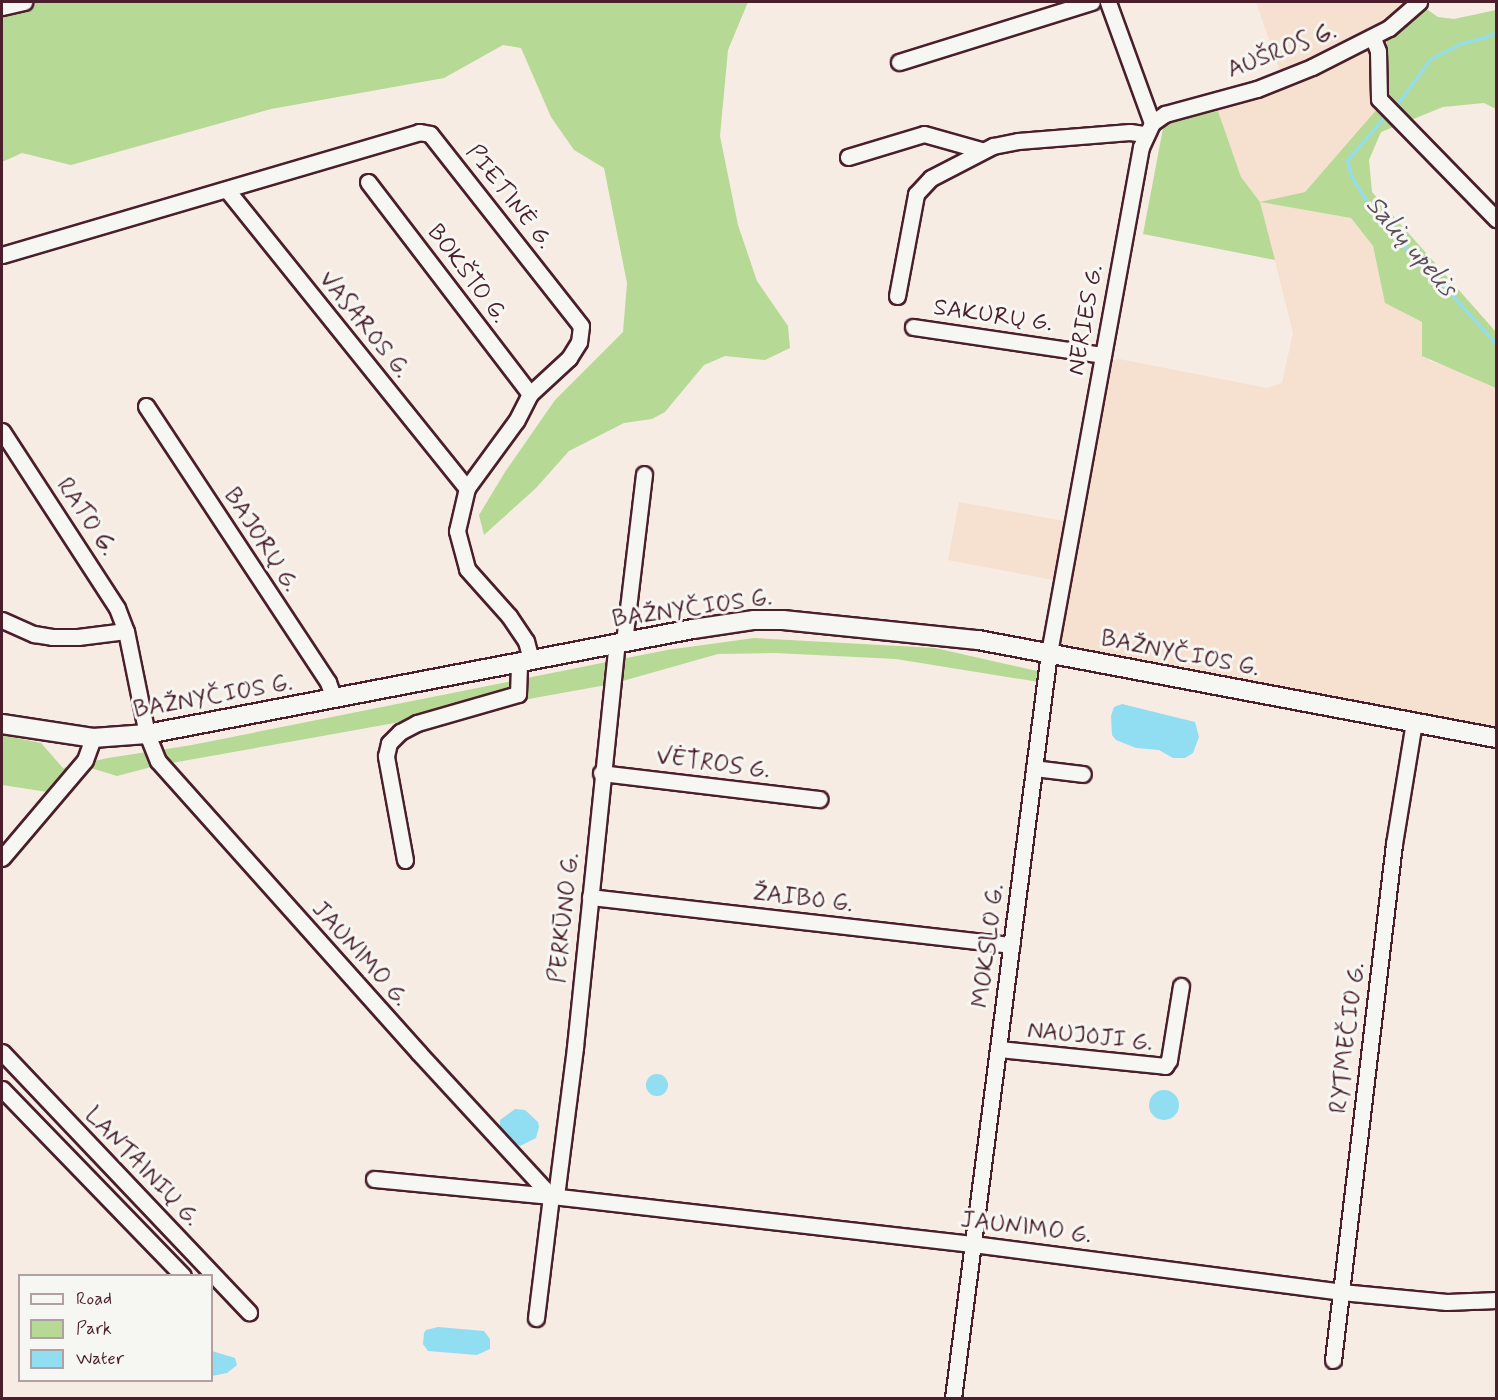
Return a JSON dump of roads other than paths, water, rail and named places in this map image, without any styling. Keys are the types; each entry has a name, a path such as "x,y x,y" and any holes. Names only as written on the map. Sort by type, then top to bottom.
{"main road":[{"name":"BAŽNYČIOS G.","path":"2,724 93,738 147,734 724,624 783,620 926,633 1049,653 1497,738"}],"street":[{"path":"2,7 24,2"},
{"path":"899,62 1092,2"},
{"path":"897,296 916,194 931,178 960,165 981,150 1018,141 1130,132 1149,128 1108,2"},
{"name":"AUŠROS G.","path":"1149,128 1165,114 1272,84 1373,38 1399,21 1419,2"},
{"path":"1373,38 1378,51 1377,93 1394,116 1497,219"},
{"name":"NERIES G.","path":"1049,653 1141,147 1149,128"},
{"name":"PIETINĖ G.","path":"2,255 419,132 430,134 581,326 579,342 569,358 530,394 516,421 467,488 457,531 467,569 526,641 525,661"},
{"path":"848,157 924,134 981,150"},
{"name":"BOKŠTO G.","path":"368,182 530,394"},
{"name":"VASAROS G.","path":"227,190 467,488"},
{"name":"SAKURŲ G.","path":"913,327 1103,355"},
{"name":"BAJORŲ G.","path":"146,406 328,682 334,699"},
{"name":"RATO G.","path":"2,431 107,588 126,631 147,734"},
{"name":"PERKŪNO G.","path":"536,1318 575,1047 601,773 644,474"},
{"path":"2,620 34,634 52,637 78,637 126,631"},
{"name":"MOKSLO G.","path":"953,1398 1049,653"},
{"path":"405,860 386,756 389,743 400,732 417,723 518,694 525,661"},
{"name":"RYTMEČIO G.","path":"1333,1360 1394,844 1414,722"},
{"name":"JAUNIMO G.","path":"147,734 158,760 167,772 419,1053 553,1196"},
{"path":"2,858 85,760 93,738"},
{"path":"1034,768 1083,774"},
{"name":"VĖTROS G.","path":"601,773 819,799"},
{"name":"ŽAIBO G.","path":"590,897 1011,945"},
{"name":"NAUJOJI G.","path":"999,1049 1165,1066 1169,1060 1180,986"},
{"name":"LANTAINIŲ G.","path":"2,1052 213,1274"},
{"path":"2,1089 182,1274"},
{"name":"JAUNIMO G.","path":"374,1179 553,1196 973,1244 1341,1292 1447,1302 1497,1300"},
{"name":"LANTAINIŲ G.","path":"213,1274 249,1312"}],"water":[{"path":"1122,704 1195,722 1199,737 1193,753 1185,758 1173,758 1159,750 1136,748 1116,740 1112,735 1111,716 1114,707"},
{"path":"657,1074 665,1077 668,1085 665,1093 657,1096 649,1093 646,1085 649,1077"},
{"path":"1164,1090 1175,1094 1179,1105 1175,1116 1164,1120 1153,1116 1149,1105 1153,1094"},
{"path":"515,1109 525,1110 538,1122 539,1127 536,1138 520,1146 509,1140 500,1128 500,1120"},
{"path":"438,1327 484,1331 490,1339 490,1349 477,1355 428,1351 423,1344 424,1333 426,1330"},
{"path":"213,1351 235,1358 237,1365 227,1373 213,1376"}],"waterway":[{"name":"Salių upelis","path":"1395,107 1430,59 1459,44 1496,32"},
{"name":"Salių upelis","path":"1384,117 1347,160 1351,176 1370,206 1390,223 1415,261 1433,274 1496,344"}]}
